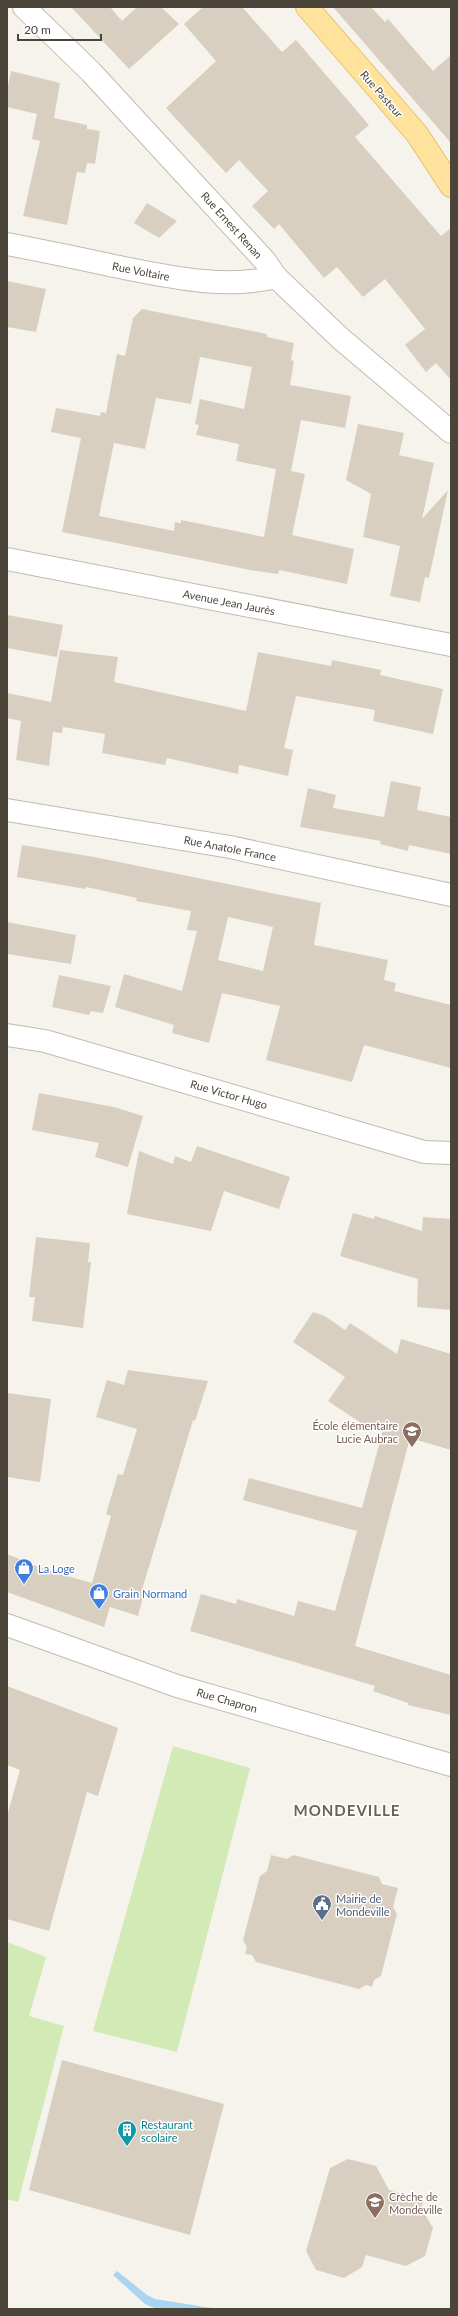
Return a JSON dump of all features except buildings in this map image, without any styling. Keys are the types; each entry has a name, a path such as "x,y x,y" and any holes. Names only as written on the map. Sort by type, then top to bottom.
{"main road":[{"name":"Rue Pasteur","path":"307,7 417,134 451,186"}],"street":[{"name":"Rue Ernest Renan","path":"24,7 91,72 260,256 276,277 340,338 451,432"},
{"name":"Rue Voltaire","path":"7,244 165,276 231,283 257,282 276,277"},
{"name":"Avenue Jean Jaurès","path":"7,559 451,645"},
{"name":"Rue Anatole France","path":"7,810 230,847 451,895"},
{"name":"Rue Victor Hugo","path":"7,1035 53,1043 424,1152 451,1153"},
{"name":"Rue Chapron","path":"7,1625 177,1686 451,1765"}],"green space":[{"path":"173,1746 250,1768 177,2052 93,2031"},
{"path":"7,1942 46,1957 29,2016 64,2026 18,2202 7,2199"}],"water":[{"path":"117,2271 147,2295 155,2299 218,2309 157,2309 145,2304 113,2275"}],"place":[{"name":"École élémentaire Lucie Aubrac","path":"412,1448"},
{"name":"La Loge","path":"24,1585"},
{"name":"Grain Normand","path":"99,1610"},
{"name":"Mairie de Mondeville","path":"322,1921"},
{"name":"Restaurant scolaire","path":"127,2147"},
{"name":"Crèche de Mondeville","path":"375,2219"}],"district":[{"name":"MONDEVILLE","path":"347,1810"}]}
